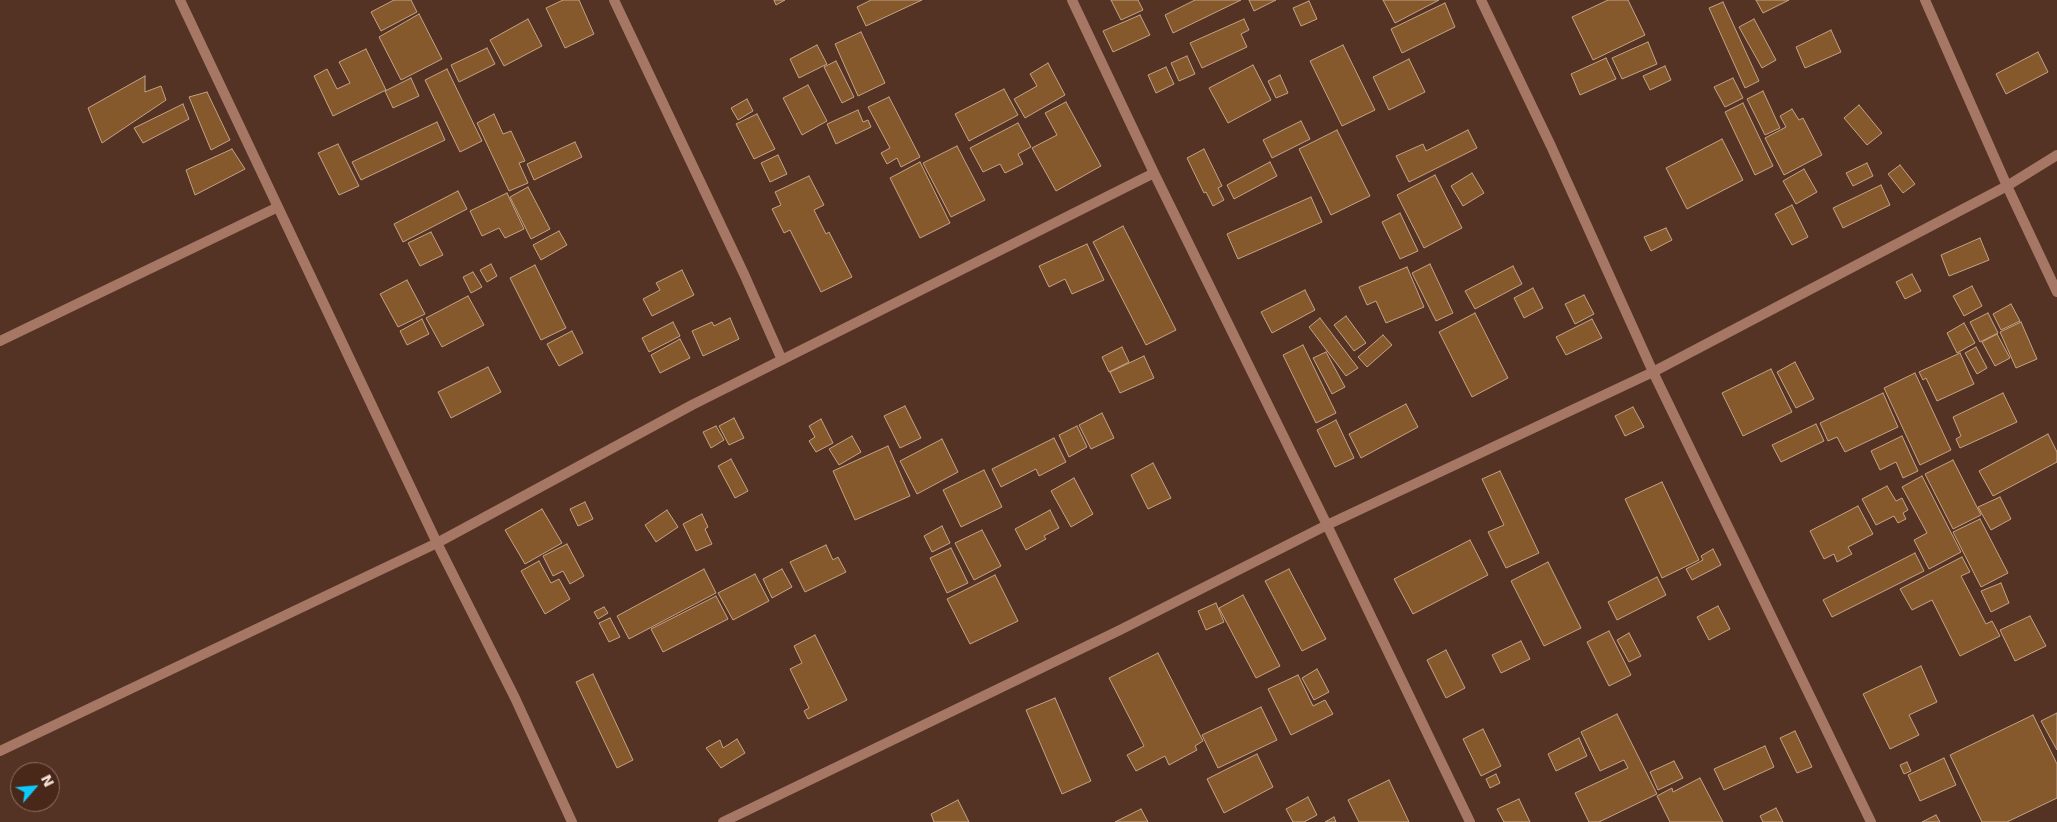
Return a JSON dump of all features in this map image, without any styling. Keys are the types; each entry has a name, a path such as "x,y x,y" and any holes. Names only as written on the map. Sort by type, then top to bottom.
{"street":[{"path":"180,0 438,543 515,698 572,822"},
{"path":"614,0 744,274 782,360"},
{"path":"1072,0 1154,173 1470,822"},
{"path":"1481,0 1551,146 1653,372 1871,822"},
{"path":"1925,0 2007,186 2057,292"},
{"path":"723,822 1120,630 1327,525 1653,372 2007,186 2057,155"},
{"path":"0,751 438,543 692,404 1154,173"},
{"path":"0,341 278,207"}],"building":[{"path":"394,0 411,0 417,12 381,31 371,12"},
{"path":"563,0 579,0 594,34 565,48 546,8"},
{"path":"774,0 785,0 776,5"},
{"path":"871,0 922,0 866,26 857,7"},
{"path":"1111,0 1138,0 1143,10 1121,20"},
{"path":"1195,0 1241,0 1173,33 1165,15"},
{"path":"1249,0 1276,0 1254,11"},
{"path":"1383,0 1439,0 1395,23"},
{"path":"1608,0 1628,0 1645,35 1593,60 1572,17"},
{"path":"1756,0 1789,0 1763,13"},
{"path":"1309,1 1317,19 1301,26 1293,8"},
{"path":"1723,2 1759,81 1745,88 1709,8"},
{"path":"1445,3 1455,27 1402,53 1391,29"},
{"path":"419,14 442,59 401,80 379,37"},
{"path":"1140,15 1150,35 1113,52 1103,31"},
{"path":"528,19 542,46 504,66 490,40"},
{"path":"1244,19 1249,30 1241,34 1247,47 1202,68 1190,43"},
{"path":"1754,19 1776,60 1762,68 1739,27"},
{"path":"1831,30 1841,52 1805,68 1796,47"},
{"path":"861,32 885,83 858,96 835,44"},
{"path":"1648,42 1657,64 1622,79 1612,58"},
{"path":"817,45 827,64 799,78 790,59"},
{"path":"1343,45 1375,110 1342,126 1310,61"},
{"path":"487,48 495,64 459,82 451,65"},
{"path":"366,49 386,90 333,116 314,76 327,69 337,89 350,83 339,62"},
{"path":"2038,52 2048,72 2006,94 1996,74"},
{"path":"1187,56 1195,74 1179,81 1171,63"},
{"path":"1606,58 1616,79 1580,95 1571,74"},
{"path":"1409,59 1425,92 1389,110 1373,77"},
{"path":"836,61 854,97 842,103 824,67"},
{"path":"1048,63 1065,95 1025,118 1014,99 1037,86 1030,74"},
{"path":"1253,65 1271,100 1228,123 1209,88"},
{"path":"1665,66 1671,80 1650,90 1643,76"},
{"path":"1166,67 1174,84 1156,93 1148,75"},
{"path":"447,69 482,141 460,152 425,80"},
{"path":"1280,75 1288,93 1276,98 1268,81"},
{"path":"145,76 145,92 161,86 166,100 102,143 88,108"},
{"path":"411,78 419,96 393,108 385,91"},
{"path":"1733,78 1743,98 1725,107 1714,87"},
{"path":"808,85 827,121 802,135 783,98"},
{"path":"1004,89 1018,115 969,141 955,114"},
{"path":"1763,91 1780,128 1765,135 1747,99"},
{"path":"207,92 230,140 211,150 189,97"},
{"path":"889,97 920,157 901,167 897,158 887,164 881,153 890,148 868,107"},
{"path":"747,99 753,111 738,120 731,108"},
{"path":"1066,102 1101,166 1056,191 1032,148 1057,135 1045,113"},
{"path":"1743,103 1773,166 1755,175 1725,112"},
{"path":"183,104 189,119 143,143 134,128"},
{"path":"1859,105 1882,133 1867,145 1844,118"},
{"path":"1792,109 1799,120 1803,118 1822,155 1784,175 1765,138 1786,127 1780,116"},
{"path":"858,110 863,122 868,120 871,127 836,144 827,124"},
{"path":"494,114 503,134 511,131 525,161 519,163 528,183 509,191 477,123"},
{"path":"757,114 775,149 754,159 736,124"},
{"path":"1301,121 1310,139 1272,158 1263,140"},
{"path":"437,122 445,140 361,180 352,162"},
{"path":"1018,123 1031,147 1018,154 1023,164 1005,173 1000,164 983,172 970,148"},
{"path":"1337,130 1370,196 1331,215 1299,149"},
{"path":"1468,130 1477,148 1409,182 1396,156 1423,144 1426,151"},
{"path":"1722,139 1743,180 1687,209 1666,168"},
{"path":"575,142 582,157 534,180 527,164"},
{"path":"338,144 359,186 339,195 318,153"},
{"path":"957,146 985,200 951,217 923,163"},
{"path":"232,149 245,169 195,195 186,170"},
{"path":"1204,149 1222,186 1218,188 1224,200 1213,206 1206,192 1204,193 1187,158"},
{"path":"778,155 787,174 770,182 761,163"},
{"path":"920,162 950,223 920,238 890,178"},
{"path":"1270,162 1277,176 1234,199 1227,185"},
{"path":"1867,163 1873,176 1853,186 1846,173"},
{"path":"1900,165 1915,184 1903,193 1888,174"},
{"path":"1804,169 1817,192 1796,204 1783,181"},
{"path":"1472,173 1484,193 1463,206 1451,186"},
{"path":"1435,175 1462,228 1424,248 1397,195"},
{"path":"809,176 824,205 814,210 826,234 829,232 852,277 821,292 790,230 784,233 772,209 781,205 775,192"},
{"path":"1881,185 1890,205 1843,228 1833,208"},
{"path":"528,187 550,229 531,239 510,197"},
{"path":"458,191 467,209 403,242 394,224"},
{"path":"507,193 524,229 505,238 499,228 482,236 470,211"},
{"path":"1311,197 1322,222 1238,259 1227,234"},
{"path":"1792,205 1808,237 1792,245 1775,214"},
{"path":"1400,213 1418,251 1400,259 1382,222"},
{"path":"1123,226 1176,330 1146,345 1093,242"},
{"path":"1666,228 1672,240 1651,251 1644,237"},
{"path":"559,231 567,245 541,260 533,245"},
{"path":"431,232 443,255 420,266 408,243"},
{"path":"1980,238 1989,260 1949,276 1941,255"},
{"path":"1087,244 1104,280 1072,294 1065,279 1049,287 1039,266"},
{"path":"491,264 497,276 487,282 480,270"},
{"path":"1430,264 1453,313 1436,321 1412,273"},
{"path":"535,265 566,328 541,340 510,278"},
{"path":"1513,266 1522,284 1475,309 1465,291"},
{"path":"1407,267 1424,307 1386,323 1376,301 1367,305 1359,287"},
{"path":"682,270 694,295 652,316 643,299 660,290 656,283"},
{"path":"473,272 482,287 471,293 463,277"},
{"path":"1912,274 1921,291 1905,299 1896,282"},
{"path":"407,280 425,314 398,327 380,294"},
{"path":"1972,286 1982,306 1964,316 1953,296"},
{"path":"1533,288 1543,308 1524,318 1514,298"},
{"path":"1305,290 1315,310 1272,333 1261,312"},
{"path":"1584,295 1594,314 1575,324 1565,304"},
{"path":"468,296 484,325 442,347 426,318"},
{"path":"2011,304 2020,321 2001,330 1993,314"},
{"path":"1475,313 1508,378 1472,397 1439,332"},
{"path":"1988,313 1998,333 1980,342 1970,322"},
{"path":"1346,316 1366,343 1354,351 1334,325"},
{"path":"730,318 739,339 703,356 692,331 712,322 714,326"},
{"path":"1320,318 1358,368 1346,376 1309,327"},
{"path":"422,319 429,334 407,345 400,331"},
{"path":"1592,319 1602,338 1566,355 1556,337"},
{"path":"673,322 680,336 649,352 642,338"},
{"path":"2021,322 2037,359 2016,368 2000,332"},
{"path":"1964,323 1975,343 1957,353 1947,333"},
{"path":"572,331 583,353 559,366 547,344"},
{"path":"1997,334 2010,358 1995,366 1982,342"},
{"path":"1383,335 1392,345 1367,367 1358,357"},
{"path":"680,339 690,358 660,373 651,355"},
{"path":"1303,345 1336,413 1316,423 1283,355"},
{"path":"1122,347 1129,362 1109,372 1102,357"},
{"path":"1976,347 1987,368 1977,374 1965,353"},
{"path":"1326,352 1345,387 1332,394 1313,358"},
{"path":"1960,353 1974,384 1937,401 1926,378 1923,380 1919,372"},
{"path":"1144,356 1154,378 1120,393 1110,372"},
{"path":"1795,362 1814,399 1796,408 1777,372"},
{"path":"488,367 501,392 451,418 438,392"},
{"path":"1771,369 1792,412 1743,436 1722,393"},
{"path":"1915,373 1951,450 1920,465 1884,388"},
{"path":"1883,393 1898,427 1845,452 1837,437 1828,441 1820,423"},
{"path":"2003,393 2017,422 1960,448 1956,439 1961,436 1953,417"},
{"path":"1406,404 1418,427 1361,458 1349,434"},
{"path":"905,406 921,438 900,448 884,416"},
{"path":"1633,407 1644,427 1625,436 1615,416"},
{"path":"1102,413 1114,438 1091,449 1079,425"},
{"path":"734,418 744,438 729,445 719,426"},
{"path":"821,419 833,443 816,452 809,441 815,437 809,426"},
{"path":"1336,420 1354,458 1335,467 1317,430"},
{"path":"1816,424 1824,441 1781,462 1772,445"},
{"path":"716,426 724,440 711,448 703,432"},
{"path":"1077,426 1087,447 1069,457 1059,435"},
{"path":"2048,434 2057,452 2057,462 1993,496 1979,471"},
{"path":"852,436 861,452 839,465 829,449"},
{"path":"1902,436 1918,471 1903,478 1896,462 1880,470 1871,451"},
{"path":"1054,438 1066,462 1039,476 1036,469 1001,487 992,469"},
{"path":"942,439 958,472 917,494 900,461"},
{"path":"888,446 910,496 855,520 833,471"},
{"path":"731,459 748,491 735,498 718,466"},
{"path":"1953,460 1981,515 1953,529 1925,474"},
{"path":"1153,463 1171,498 1148,509 1131,475"},
{"path":"984,470 1002,507 961,527 943,490"},
{"path":"1500,471 1539,553 1506,568 1488,532 1504,525 1482,479"},
{"path":"1922,476 1961,552 1929,569 1914,540 1927,533 1902,487"},
{"path":"1074,478 1093,514 1071,527 1051,491"},
{"path":"1662,482 1699,560 1662,578 1625,499"},
{"path":"1887,486 1896,501 1902,498 1908,510 1903,513 1906,519 1898,523 1894,516 1876,525 1862,499"},
{"path":"2000,497 2011,519 1991,530 1978,507"},
{"path":"585,502 593,519 578,526 570,509"},
{"path":"1858,506 1873,534 1848,547 1852,554 1837,562 1834,554 1824,559 1810,531"},
{"path":"542,509 562,543 525,564 505,530"},
{"path":"667,510 678,527 656,542 645,525"},
{"path":"1050,510 1059,528 1044,536 1046,539 1026,550 1015,529"},
{"path":"702,514 708,527 705,529 712,544 696,551 683,524"},
{"path":"1980,519 2008,573 1981,587 1953,532"},
{"path":"942,526 950,543 932,552 924,536"},
{"path":"982,530 1001,566 974,580 955,543"},
{"path":"1470,540 1488,575 1413,614 1394,579"},
{"path":"567,544 584,576 570,584 563,571 553,576 543,556"},
{"path":"826,545 833,560 838,557 846,572 805,592 790,562"},
{"path":"951,548 968,583 947,593 930,558"},
{"path":"1713,549 1721,565 1692,580 1686,569 1703,560 1701,556"},
{"path":"1915,553 1924,571 1832,617 1823,600"},
{"path":"1962,557 1970,572 1961,576 1986,624 1992,621 2000,636 1960,656 1932,600 1912,610 1900,589"},
{"path":"539,561 551,583 559,579 570,599 545,614 521,571"},
{"path":"1548,562 1581,628 1544,646 1511,581"},
{"path":"704,569 716,593 629,639 617,616"},
{"path":"782,569 792,587 772,598 763,579"},
{"path":"1289,569 1326,639 1302,651 1265,581"},
{"path":"755,574 769,601 733,620 718,593"},
{"path":"995,575 1018,621 970,644 947,599"},
{"path":"1657,577 1666,595 1617,620 1608,602"},
{"path":"2001,583 2009,603 1991,612 1981,591"},
{"path":"1243,595 1280,666 1256,678 1219,608"},
{"path":"716,596 728,619 663,652 651,629"},
{"path":"1216,603 1224,622 1206,630 1198,611"},
{"path":"1718,606 1730,629 1709,640 1697,617"},
{"path":"604,607 608,613 598,619 594,612"},
{"path":"2030,616 2046,646 2015,661 2000,630"},
{"path":"610,618 620,637 609,642 599,623"},
{"path":"1609,631 1631,675 1609,686 1587,642"},
{"path":"1629,633 1641,656 1629,662 1617,640"},
{"path":"815,635 847,700 808,719 804,711 809,708 790,669 802,663 794,646"},
{"path":"1521,641 1530,659 1501,673 1492,655"},
{"path":"1446,650 1465,688 1446,698 1427,660"},
{"path":"1158,653 1203,741 1195,746 1197,750 1169,765 1165,756 1136,771 1127,755 1144,746 1109,678"},
{"path":"1921,666 1937,702 1909,715 1919,735 1890,749 1863,694"},
{"path":"1317,669 1329,692 1314,700 1302,678"},
{"path":"593,674 633,760 617,768 576,682"},
{"path":"1298,675 1313,706 1325,700 1333,714 1291,735 1268,689"},
{"path":"1055,698 1091,781 1062,794 1026,710"},
{"path":"1261,707 1277,740 1218,768 1202,735"},
{"path":"2057,713 2057,750 2041,721"},
{"path":"1617,714 1657,794 1599,822 1589,822 1575,793 1628,768 1624,760 1600,771 1581,732"},
{"path":"2033,715 2057,764 2057,798 2007,822 1982,822 1950,755"},
{"path":"1483,729 1501,766 1481,776 1463,739"},
{"path":"1795,731 1812,767 1797,773 1780,738"},
{"path":"1579,738 1587,756 1556,771 1548,754"},
{"path":"737,739 745,753 721,768 706,748 720,740 723,748"},
{"path":"1765,746 1774,767 1724,790 1714,769"},
{"path":"1257,754 1273,787 1224,813 1207,779"},
{"path":"1944,758 1956,785 1920,801 1908,775"},
{"path":"1674,761 1683,778 1658,790 1650,772"},
{"path":"1907,762 1911,771 1904,774 1900,765"},
{"path":"1496,774 1500,783 1490,788 1486,779"},
{"path":"1700,778 1723,822 1670,822 1657,796 1672,788 1673,792"},
{"path":"1389,780 1409,822 1359,822 1348,800"},
{"path":"1308,797 1317,815 1304,822 1293,822 1286,809"},
{"path":"1519,799 1530,822 1504,822 1497,809"},
{"path":"958,800 969,822 934,822 931,814"},
{"path":"1776,808 1783,822 1763,822 1760,816"},
{"path":"1141,809 1148,822 1115,822"},
{"path":"1936,815 1940,822 1922,822"},
{"path":"1334,817 1336,822 1325,822"}]}
